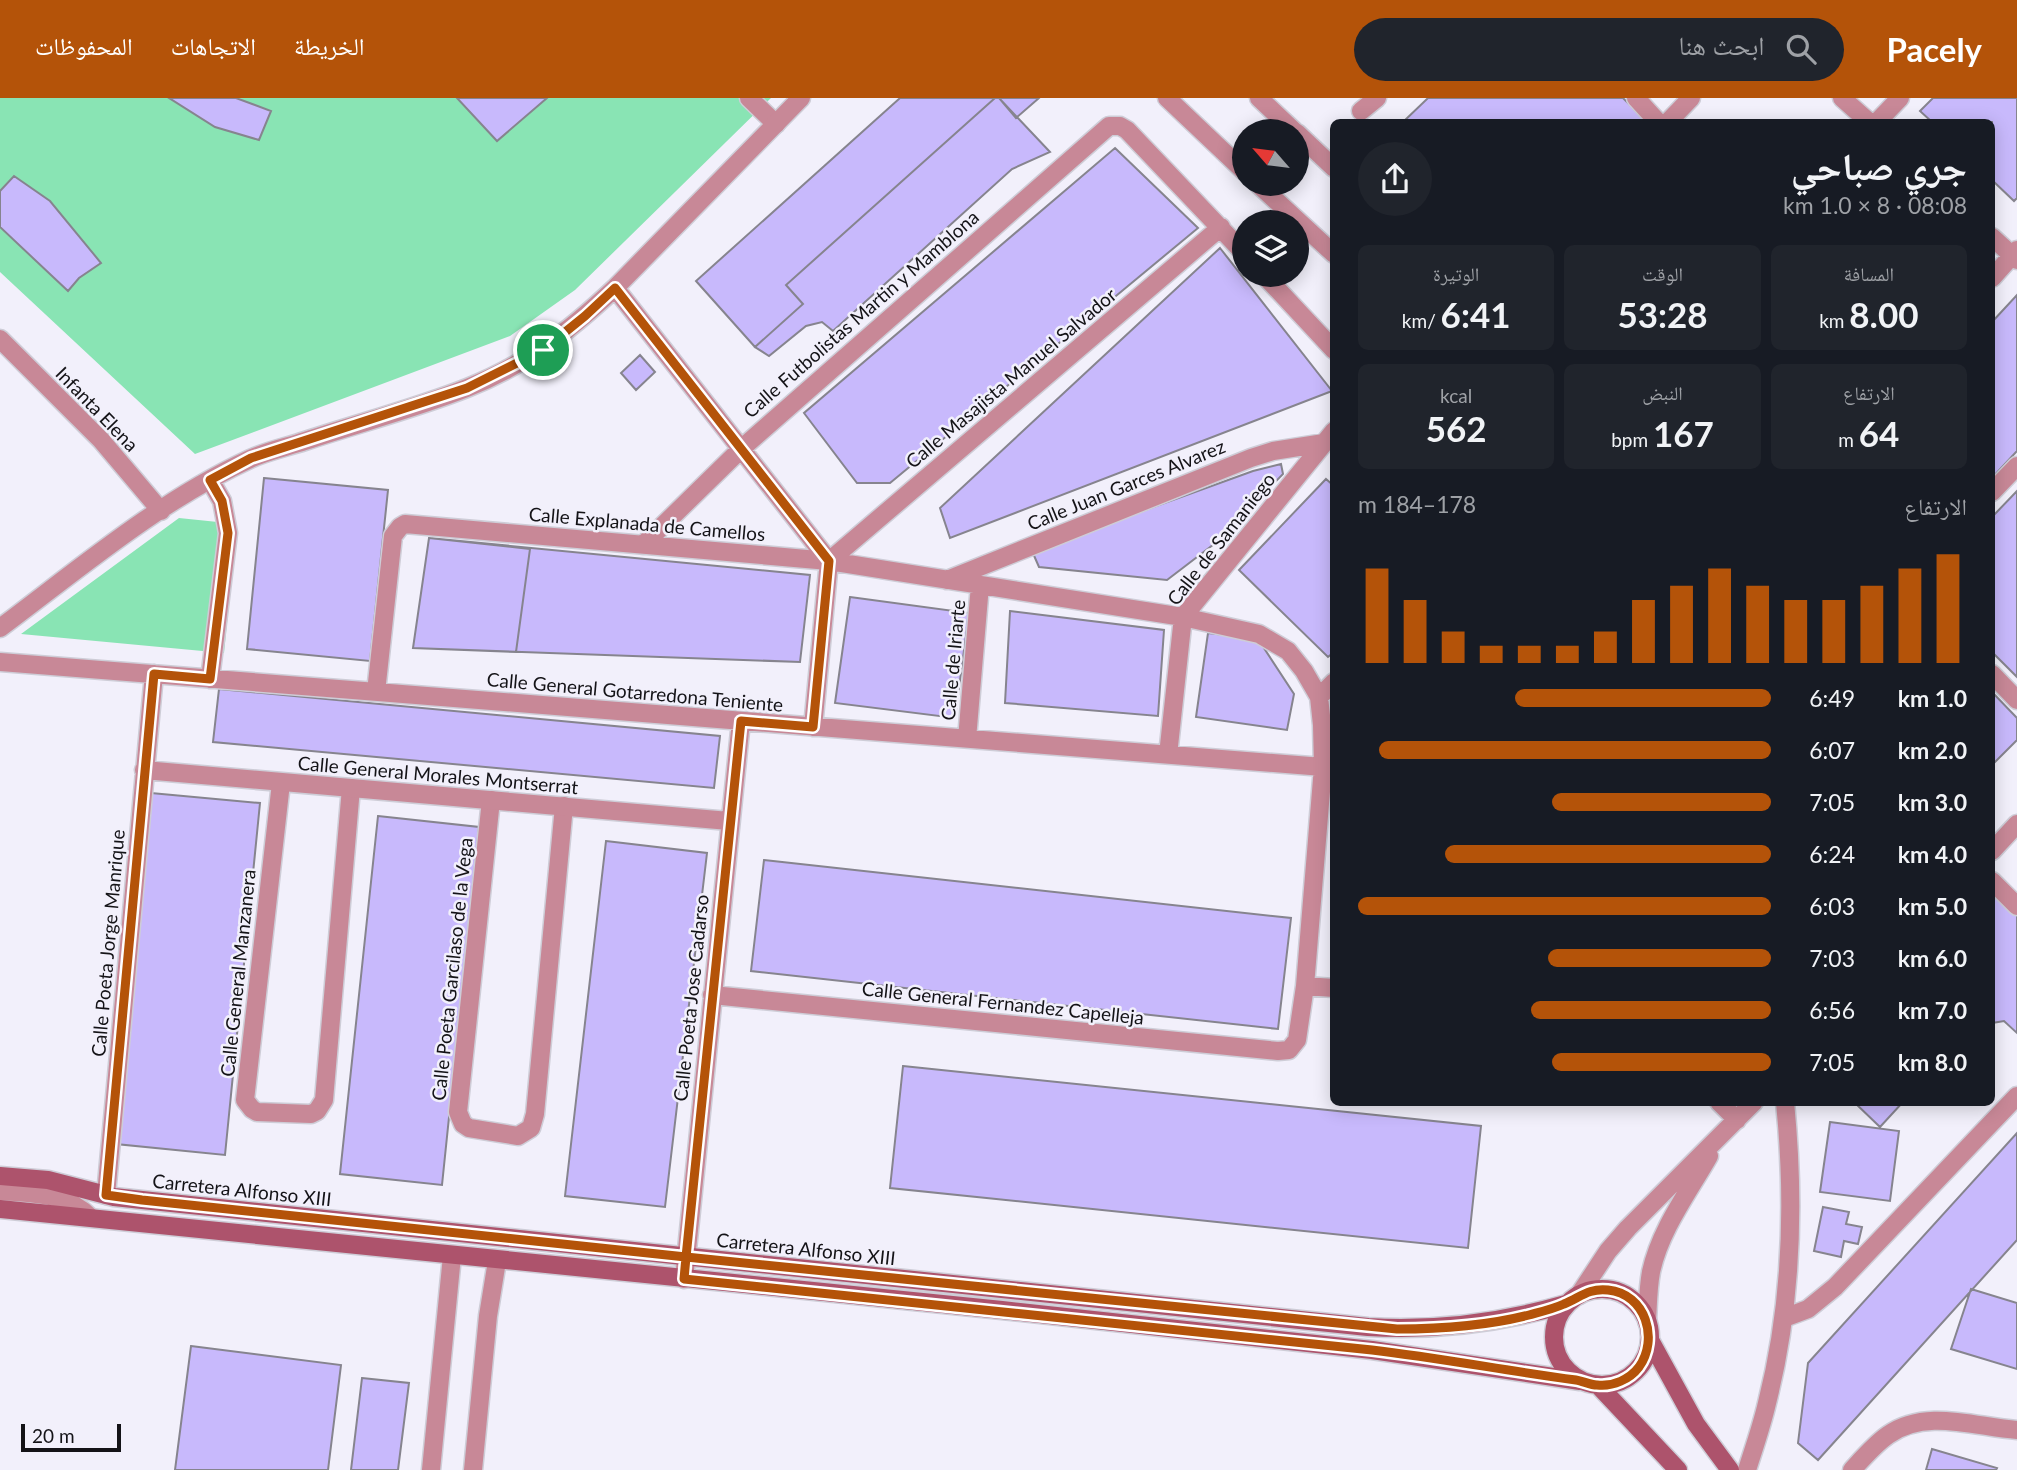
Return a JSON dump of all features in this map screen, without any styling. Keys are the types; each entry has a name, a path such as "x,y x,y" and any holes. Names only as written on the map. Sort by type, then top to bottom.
{"street":[{"path":"749,98 776,124"},
{"path":"0,628 110,545 210,480 251,458 467,388 543,350 615,288 801,98"},
{"path":"1167,98 1232,160"},
{"path":"1259,98 1282,119"},
{"path":"1361,111 1377,98"},
{"path":"1636,98 1655,119"},
{"path":"1671,119 1691,98"},
{"path":"1842,98 1866,119"},
{"path":"1880,119 1900,98"},
{"name":"Calle Futbolistas Martin y Mamblona","path":"643,545 741,449 1104,129 1115,125 1127,130 1221,227"},
{"path":"1309,144 1330,164"},
{"path":"1271,196 1330,250"},
{"path":"1221,227 1232,239"},
{"name":"Calle Masajista Manuel Salvador","path":"829,561 1221,227"},
{"path":"1995,239 2015,256 1995,275"},
{"path":"1275,287 1330,346"},
{"path":"615,288 829,561 813,727"},
{"name":"Infanta Elena","path":"0,339 101,440 161,511"},
{"name":"Calle Juan Garces Alvarez","path":"947,580 1251,458 1273,451 1330,442"},
{"name":"Calle de Samaniego","path":"1168,755 1182,617 1330,442"},
{"path":"1995,489 2017,466"},
{"path":"210,480 222,501 228,533 210,679"},
{"name":"Calle Explanada de Camellos","path":"376,692 393,536 405,524 829,561 1182,617 1259,634 1288,652 1304,671 1319,697"},
{"name":"Calle de Iriarte","path":"967,739 980,585"},
{"name":"Calle General Gotarredona Teniente","path":"0,662 1323,767"},
{"name":"Calle Poeta Jorge Manrique","path":"106,1195 154,674"},
{"path":"1995,677 2017,699"},
{"path":"1330,686 1319,697 1328,731 1305,986 1330,988"},
{"name":"Calle Poeta Jose Cadarso","path":"684,1279 741,721"},
{"name":"Calle General Morales Montserrat","path":"144,770 729,821"},
{"name":"Calle General Manzanera","path":"281,783 245,1100 252,1110 257,1112 311,1114 317,1111 324,1100 351,788"},
{"name":"Calle Poeta Garcilaso de la Vega","path":"491,800 458,1112 463,1124 469,1128 518,1136 531,1128 535,1114 564,807"},
{"path":"1995,848 2017,824"},
{"path":"1995,884 2017,906"},
{"name":"Calle General Fernandez Capelleja","path":"712,995 1284,1051 1297,1040 1305,986"},
{"path":"1784,1318 1808,1309 1835,1287 2017,1096"},
{"path":"1723,1106 1737,1120"},
{"path":"1678,1470 1589,1383 1565,1369 1556,1352 1553,1333 1558,1315 1608,1251 1750,1106"},
{"path":"1747,1470 1768,1402 1784,1318 1791,1237 1791,1155 1785,1106"},
{"path":"1718,1138 1672,1219 1662,1243 1651,1272 1647,1321 1650,1340 1696,1424 1730,1470"},
{"name":"Carretera Alfonso XIII","path":"0,1176 48,1180 106,1195 142,1200 1397,1329 1486,1323 1572,1299"},
{"path":"0,1191 57,1196 81,1208 90,1217"},
{"path":"0,1209 1358,1349 1430,1357 1589,1383 1616,1383 1633,1374 1644,1359 1650,1340"},
{"path":"431,1470 452,1256"},
{"path":"473,1470 488,1316 497,1261"},
{"path":"1572,1299 1594,1290 1611,1290 1626,1296 1639,1306 1647,1321"},
{"path":"1852,1470 1888,1435 1907,1425 1929,1420 2017,1430"}],"green space":[{"path":"0,98 771,98 575,290 510,336 195,454 0,272"},
{"path":"179,518 237,524 224,653 21,634"}],"building":[{"path":"169,98 236,98 271,111 259,140 215,127"},
{"path":"457,98 547,98 497,141"},
{"path":"900,98 995,98 786,285 803,304 755,347 696,281"},
{"path":"995,98 999,98 1050,152 1012,169 833,331 822,322 806,326 769,356 755,347 803,304 786,285"},
{"path":"999,98 1039,98 1016,118"},
{"path":"1428,98 1623,98 1644,119 1406,119"},
{"path":"1933,98 2017,98 2017,198 2014,201 1995,183 1995,119 1929,119 1920,111"},
{"path":"1115,148 1198,228 890,483 857,483 804,413"},
{"path":"14,176 50,201 101,263 79,278 68,291 0,227 0,191"},
{"path":"1220,248 1232,263 1232,287 1251,287 1330,388 1330,392 950,538 940,508"},
{"path":"2017,295 2017,451 1995,475 1995,319"},
{"path":"640,355 655,372 636,390 621,373"},
{"path":"1281,464 1283,474 1218,541 1167,580 1039,567 1032,551 1253,471"},
{"path":"264,478 388,490 370,661 247,649"},
{"path":"1326,479 1330,482 1330,655 1328,657 1239,570"},
{"path":"2017,491 2017,677 1995,655 1995,514"},
{"path":"429,538 530,549 516,652 413,648"},
{"path":"429,538 810,575 800,662 413,648"},
{"path":"850,597 969,613 955,718 835,703"},
{"path":"1010,611 1164,630 1158,716 1005,703"},
{"path":"1208,633 1258,639 1294,694 1287,730 1196,717"},
{"path":"219,689 720,736 714,788 213,742"},
{"path":"1995,695 2017,718 2017,740 1995,762"},
{"path":"151,793 260,803 225,1155 116,1144"},
{"path":"378,816 479,827 442,1185 340,1174"},
{"path":"606,841 707,853 665,1207 565,1196"},
{"path":"764,860 1291,918 1278,1029 751,971"},
{"path":"1995,890 2017,908 2017,1033 2004,1021 1995,1022"},
{"path":"903,1066 1481,1126 1468,1248 890,1188"},
{"path":"1858,1106 1899,1106 1880,1127"},
{"path":"1830,1122 1899,1131 1890,1201 1820,1192"},
{"path":"2017,1133 2017,1240 1818,1460 1798,1443 1808,1363"},
{"path":"1823,1207 1849,1212 1846,1224 1862,1227 1858,1244 1844,1241 1841,1257 1814,1251"},
{"path":"1971,1289 2017,1303 2017,1369 1951,1349"},
{"path":"191,1346 341,1365 328,1470 175,1470"},
{"path":"362,1378 409,1383 398,1470 351,1470"},
{"path":"1932,1449 1997,1468 1926,1470"}],"route":[{"path":"543,350 467,388 251,458 210,480 222,501 228,533 210,679 154,674 106,1195 686,1257 684,1279 1372,1350 1598,1385 1616,1383 1633,1374 1644,1359 1650,1340 1647,1321 1639,1306 1626,1296 1611,1290 1594,1290 1579,1295 1566,1304 1486,1323 1397,1329 686,1257 741,721 813,727 829,561 615,288 543,350"}]}
